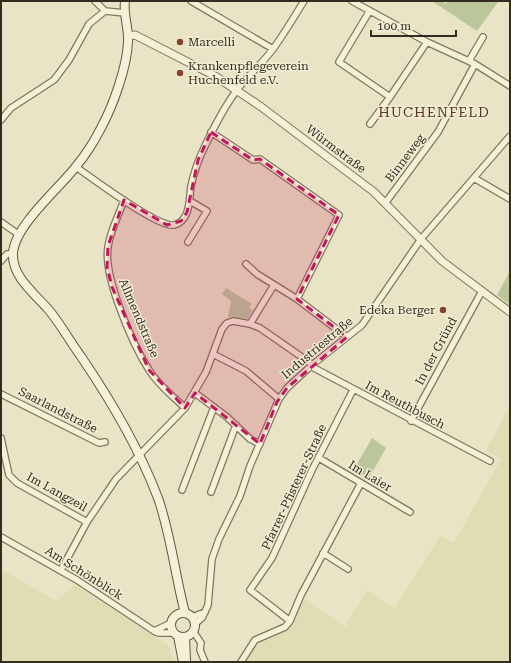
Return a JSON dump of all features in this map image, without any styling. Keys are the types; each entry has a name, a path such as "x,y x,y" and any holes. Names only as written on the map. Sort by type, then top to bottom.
{"main road":[{"path":"125,1 124,13 128,36 126,59 104,123 76,167 18,234 13,254 15,268 20,278 48,310 106,394 139,455 158,499 165,521 177,584 188,620 179,635 183,662"},
{"path":"186,662 179,635 171,623 188,620"}],"street":[{"path":"95,1 105,11 124,13"},
{"path":"191,1 273,49"},
{"path":"76,167 124,200 167,225 176,224 181,221 187,212 190,201 191,186 198,160 211,132 237,90 273,49 304,1"},
{"path":"352,1 369,12 427,42 472,63 510,86"},
{"path":"1,120 11,108 54,80 69,60 89,24 105,11"},
{"path":"369,12 339,62 390,97"},
{"name":"Würmstraße","path":"128,36 135,35 196,66 237,90 355,177 386,202 421,240 453,270 510,312"},
{"name":"Binneweg","path":"386,202 438,132 483,37"},
{"path":"370,124 427,42"},
{"path":"211,132 253,160 260,160 339,215 297,299"},
{"name":"Industriestraße","path":"188,620 202,618 205,612 210,597 212,559 219,539 240,496 279,398 287,388 312,365 362,325 421,240 510,136"},
{"path":"474,178 510,199"},
{"name":"Allmendstraße","path":"124,200 108,246 107,267 112,287 130,331 149,370 159,383 185,408"},
{"path":"188,242 207,211 190,201"},
{"path":"1,222 18,234"},
{"path":"1,261 7,254 13,254"},
{"path":"246,264 274,285 297,299 347,337"},
{"path":"61,570 88,522 116,479 185,408 195,393 225,324 233,321 250,324 274,285"},
{"name":"In der Gründ","path":"411,421 482,291"},
{"name":"Im Reuthbusch","path":"250,324 265,331 312,365 353,390 490,461"},
{"path":"213,354 246,371 279,398"},
{"name":"Pfarrer-Pfisterer-Straße","path":"290,621 250,590 272,558 353,390"},
{"path":"195,393 214,406 250,439 260,444"},
{"name":"Saarlandstraße","path":"1,394 100,443 105,442"},
{"path":"182,490 214,406"},
{"path":"210,492 236,425"},
{"name":"Im Langzeil","path":"1,438 9,475 18,483 88,522"},
{"name":"Im Laier","path":"319,458 410,512"},
{"path":"242,662 255,640 285,627 290,621 361,483"},
{"name":"Am Schönblick","path":"1,537 61,570 154,631 158,633 179,635"},
{"path":"324,553 348,569"},
{"path":"188,620 201,644 200,650 205,662"},
{"path":"154,631 171,623"}],"highlighted area":[{"path":"211,132 253,160 260,159 339,215 297,299 347,337 287,388 277,402 260,444 195,393 185,408 149,370 112,287 107,267 108,246 124,200 167,225 181,221 187,212 198,160"}],"green space":[{"path":"432,1 441,1 446,4 448,1 498,2 477,31"},
{"path":"510,271 510,305 497,295"},
{"path":"226,288 252,304 249,308 253,310 248,319 228,317 231,301 222,294"},
{"path":"510,405 510,662 244,662 255,642 286,630 305,599 351,630 346,624 367,590 394,609 440,536 454,543 501,459 486,451"},
{"path":"372,438 386,448 368,480 353,471"},
{"path":"1,569 56,601 75,584 169,646 176,662 1,662"}],"place":[{"name":"Marcelli","path":"180,42"},
{"name":"Krankenpflegeverein Huchenfeld e.V.","path":"180,73"},
{"name":"Edeka Berger","path":"443,310"}],"district":[{"name":"HUCHENFELD","path":"434,112"}]}
